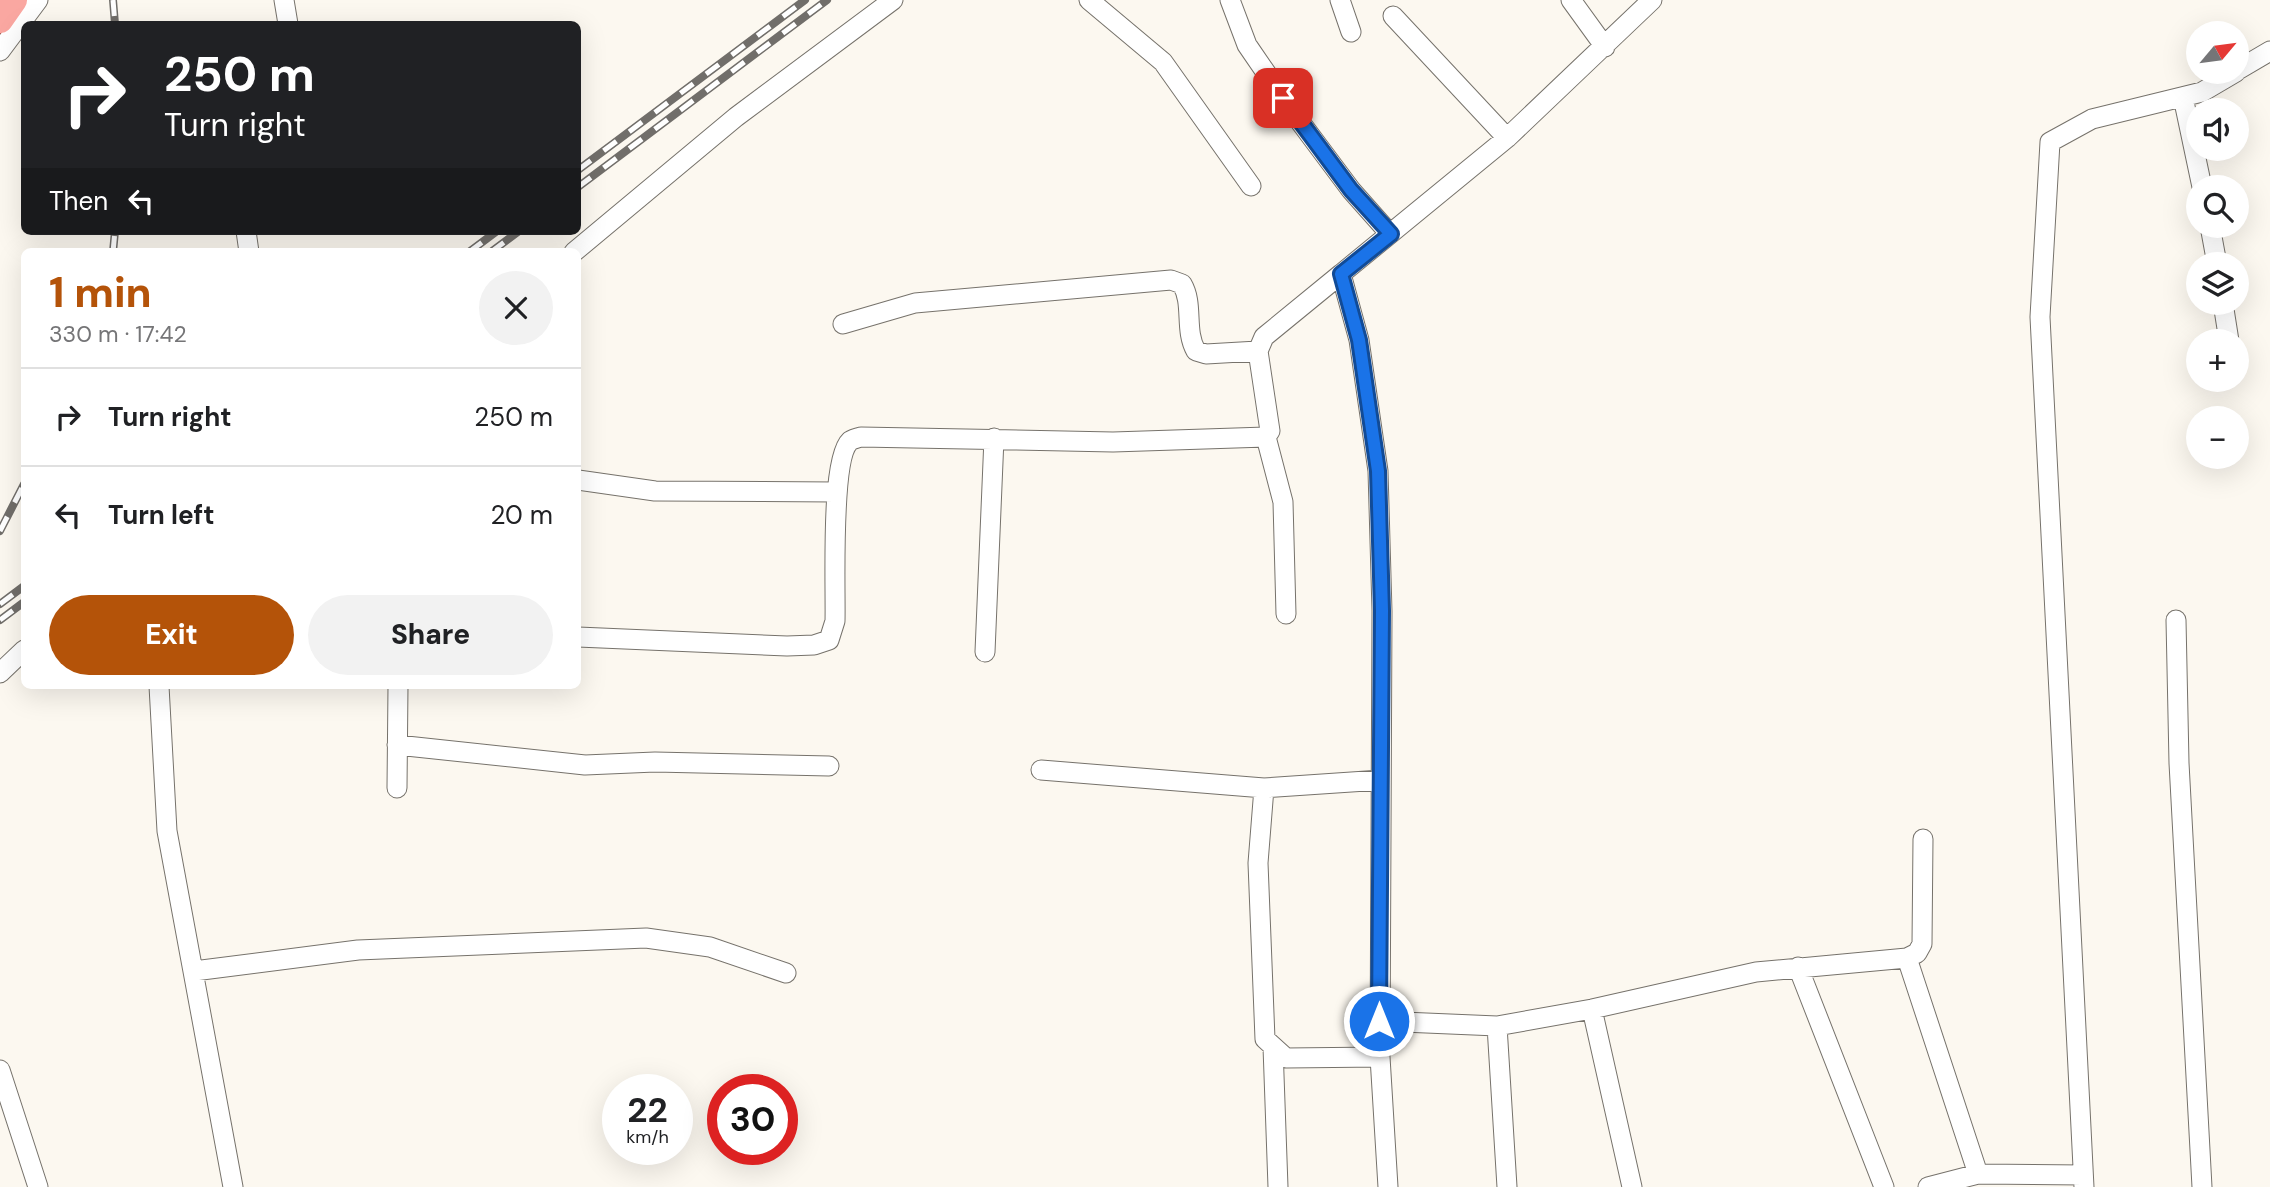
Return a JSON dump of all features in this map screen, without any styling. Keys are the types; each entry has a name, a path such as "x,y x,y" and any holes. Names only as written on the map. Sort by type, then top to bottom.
{"main road":[{"path":"0,20 13,0"}],"street":[{"path":"22,21 38,0"},
{"path":"284,0 288,21"},
{"path":"579,248 736,117 893,0"},
{"path":"1089,0 1163,62 1251,186"},
{"path":"1230,0 1247,45 1288,105 1351,190 1391,234"},
{"path":"1340,0 1352,32"},
{"path":"1571,0 1605,47"},
{"path":"1286,614 1283,502 1266,438 1270,431 1258,351 1264,337 1507,138 1652,0"},
{"path":"1393,16 1507,138"},
{"path":"0,51 21,23"},
{"path":"2249,64 2270,51"},
{"path":"1928,1187 1978,1174 2083,1181 2040,317 2050,142 2092,119 2202,92 2216,84"},
{"path":"2183,97 2199,175"},
{"path":"1341,274 1359,340 1378,471 1382,611 1379,1021 1388,1187"},
{"path":"843,324 915,303 1171,280 1182,284 1187,293 1190,341 1196,351 1206,354 1258,351"},
{"path":"581,637 787,646 814,645 829,640 835,621 836,492 845,451 850,441 860,437 1113,442 1266,438"},
{"path":"985,652 994,438"},
{"path":"581,480 655,491 836,492"},
{"path":"2176,620 2179,763 2202,1187"},
{"path":"0,673 21,653"},
{"path":"159,689 167,831 233,1187"},
{"path":"397,788 398,689"},
{"path":"397,745 585,765 655,762 829,766"},
{"path":"1041,770 1264,788 1381,780"},
{"path":"1264,788 1258,863 1265,1039 1286,1058 1380,1057"},
{"path":"1379,1021 1497,1026 1592,1009 1756,972 1907,958 1917,953 1922,944 1923,839"},
{"path":"194,971 358,950 646,938 710,947 786,973"},
{"path":"1907,958 1978,1174"},
{"path":"1798,967 1884,1187"},
{"path":"1592,1009 1632,1187"},
{"path":"1497,1026 1507,1187"},
{"path":"1273,1046 1278,1187"},
{"path":"0,1070 38,1187"}],"railway":[{"path":"113,0 115,21"},
{"path":"581,168 805,0"},
{"path":"581,185 827,0"},
{"path":"113,248 115,235"},
{"path":"474,248 492,235"},
{"path":"496,248 514,235"},
{"path":"0,531 21,490"},
{"path":"0,604 21,588"},
{"path":"0,620 21,604"}],"route":[{"path":"1283,98 1351,190 1391,234 1341,274 1359,340 1378,471 1382,611 1379,1021"}]}
